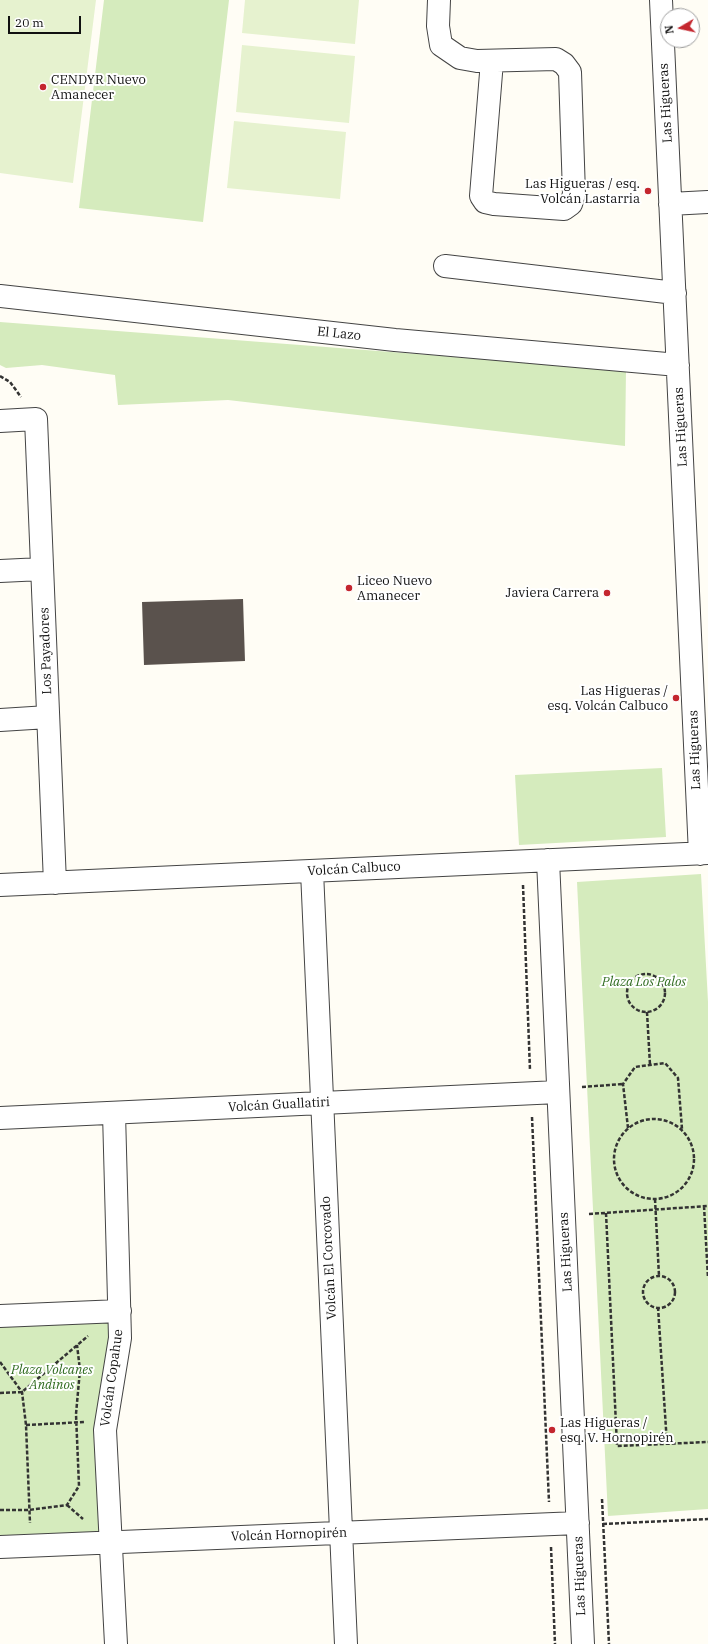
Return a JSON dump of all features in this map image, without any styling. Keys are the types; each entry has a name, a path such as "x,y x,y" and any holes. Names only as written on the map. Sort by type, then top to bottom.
{"street":[{"path":"439,0 438,26 441,45 460,58 478,61 556,60 564,64 570,72 574,194 571,204 564,210 494,204 485,202 481,196 492,61"},
{"name":"Las Higueras","path":"661,0 678,365 704,853"},
{"path":"670,204 708,202"},
{"path":"445,266 675,293"},
{"name":"El Lazo","path":"0,296 395,340 678,365"},
{"name":"Los Payadores","path":"0,421 36,419 56,883"},
{"path":"0,571 42,569"},
{"path":"0,720 48,717"},
{"name":"Volcán Calbuco","path":"0,885 704,853"},
{"name":"Las Higueras","path":"548,860 583,1644"},
{"name":"Volcán El Corcovado","path":"312,871 346,1644"},
{"name":"Volcán Guallatiri","path":"0,1118 558,1092"},
{"name":"Volcán Copahue","path":"114,1113 120,1338 105,1430 112,1542 116,1644"},
{"path":"0,1316 120,1311"},
{"name":"Volcán Hornopirén","path":"0,1547 578,1523"}],"path":[{"path":"522,861 555,1644"},
{"path":"650,973 656,976 664,985 665,991 662,1003 653,1011 647,1012 641,1012 635,1009 627,998 626,991 632,979 637,975 650,973"},
{"path":"647,1012 650,1065"},
{"path":"628,1128 623,1084 635,1067 665,1063 678,1078 682,1130"},
{"path":"582,1087 623,1084"},
{"path":"650,1119 662,1119 672,1123 682,1130 690,1141 694,1154 693,1167 689,1180 680,1190 668,1197 655,1199 643,1197 632,1192 623,1184 617,1173 614,1161 620,1138 628,1128 639,1122 650,1119"},
{"path":"655,1199 659,1276"},
{"path":"589,1214 706,1206 708,1278"},
{"path":"606,1213 617,1446 708,1442"},
{"path":"659,1276 669,1280 674,1289 672,1300 664,1306 658,1307 649,1304 646,1301 643,1291 650,1279 659,1276"},
{"path":"658,1307 666,1444"},
{"path":"0,1393 22,1392 89,1335"},
{"path":"0,1510 29,1510 67,1505 79,1486 76,1422 80,1370 77,1345"},
{"path":"0,1362 22,1392 26,1425 29,1510 32,1546"},
{"path":"26,1425 106,1422"},
{"path":"603,1524 708,1519"}],"green space":[{"name":"CENDYR Nuevo Amanecer","path":"0,0 96,0 73,183 0,173"},
{"path":"104,0 229,0 203,222 79,208"},
{"path":"245,0 359,0 355,44 242,33"},
{"path":"242,45 355,56 349,123 236,112"},
{"path":"234,121 346,132 340,199 227,188"},
{"path":"0,322 626,370 625,446 228,400 118,405 115,375 42,365 6,368 0,365"},
{"path":"662,768 666,837 519,845 515,775"},
{"name":"Plaza Los Palos","path":"701,874 708,1002 708,1509 608,1516 577,882"},
{"name":"Plaza Volcanes Andinos","path":"111,1319 98,1423 100,1535 0,1539 0,1324"}],"building":[{"path":"243,599 245,661 144,665 142,602"}],"place":[{"name":"CENDYR Nuevo Amanecer","path":"43,87"},
{"name":"Las Higueras / esq. Volcán Lastarria","path":"648,191"},
{"name":"Liceo Nuevo Amanecer","path":"349,588"},
{"name":"Javiera Carrera","path":"607,593"},
{"name":"Las Higueras / esq. Volcán Calbuco","path":"676,698"},
{"name":"Las Higueras / esq. V. Hornopirén","path":"552,1430"}]}
